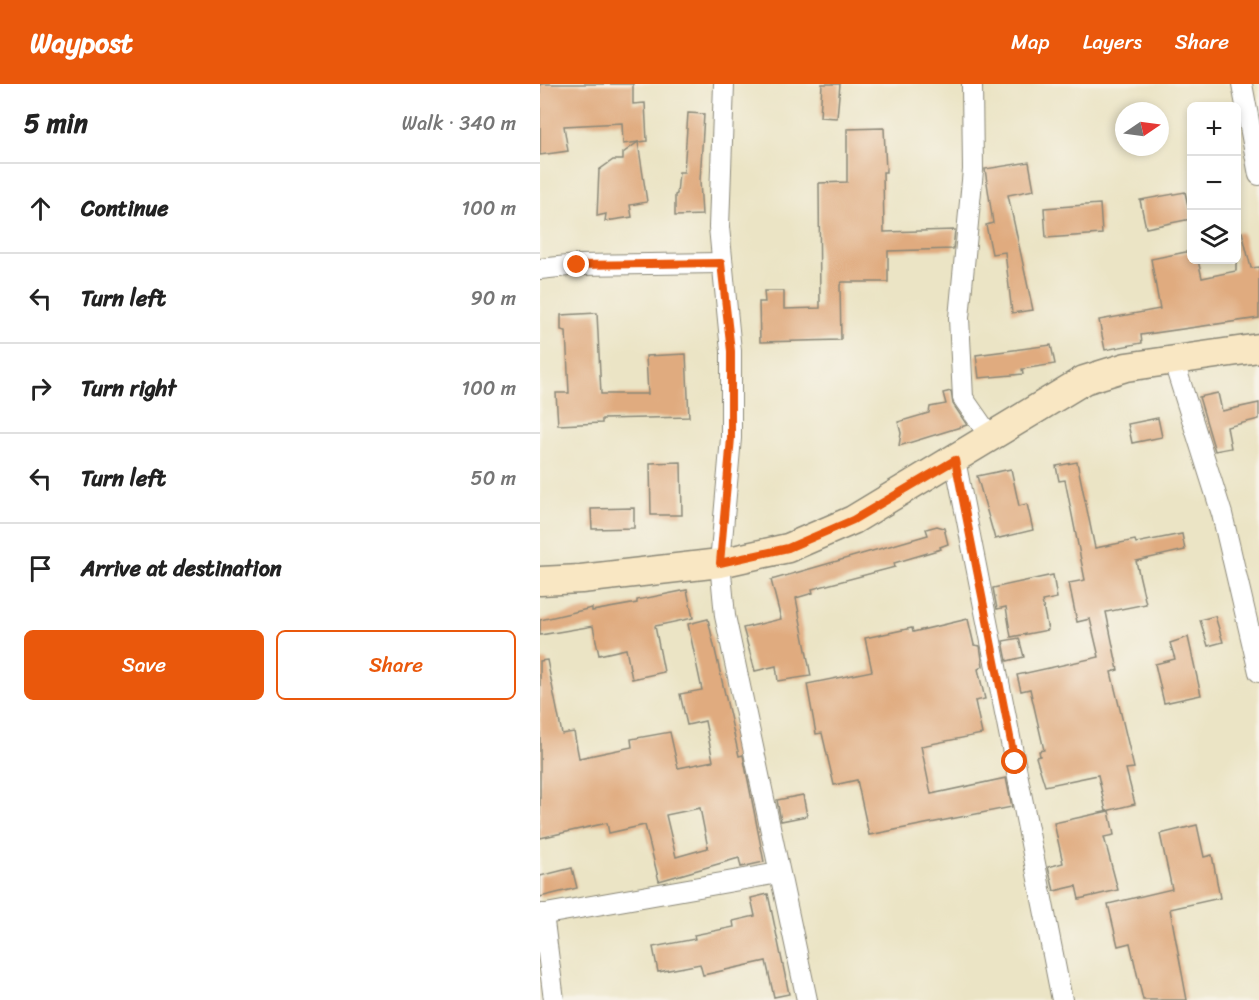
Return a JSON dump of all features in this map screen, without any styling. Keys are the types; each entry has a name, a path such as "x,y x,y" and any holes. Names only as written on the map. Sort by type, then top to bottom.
{"street":[{"path":"724,84 719,227 731,351 731,427 720,563 725,616 807,1000"},
{"path":"972,84 973,170 959,318 963,398 991,438"},
{"path":"1242,84 1259,175"},
{"path":"540,268 577,265 721,263"},
{"path":"540,580 581,579 720,563 788,548 853,520 1084,380 1125,367 1259,348"},
{"path":"1173,359 1222,514 1259,672"},
{"path":"955,460 1062,1000"},
{"path":"554,1000 542,915 779,873"}],"building":[{"path":"540,84 633,84 633,104 645,103 647,141 623,144 622,123 564,126 568,151 540,155"},
{"path":"822,84 840,84 837,118 820,117"},
{"path":"688,113 704,114 700,181 702,215 675,216 675,195 679,172 684,172"},
{"path":"884,128 886,172 883,172 884,232 955,230 953,249 888,251 888,282 842,282 840,285 841,340 760,342 759,302 765,302 764,291 784,291 784,309 820,308 819,183 847,182 847,129"},
{"path":"638,142 647,202 630,205 632,217 605,221 606,214 597,216 599,170 613,160 623,160 623,153"},
{"path":"1029,162 1034,190 1008,195 1033,310 1012,313 1005,252 992,254 986,225 993,223 985,169"},
{"path":"1185,192 1187,220 1146,228 1140,200"},
{"path":"1100,204 1102,234 1046,238 1044,208"},
{"path":"1241,232 1251,268 1259,267 1259,318 1141,335 1142,343 1105,350 1099,320 1160,309 1151,259 1187,252 1187,264 1199,264 1202,278 1236,271 1236,264 1241,264"},
{"path":"597,313 601,394 648,394 646,356 686,354 689,417 602,419 602,423 558,425 556,393 569,393 566,331 561,330 561,315"},
{"path":"1051,345 1055,364 1022,369 1023,374 979,378 976,355"},
{"path":"951,391 953,404 967,425 899,446 901,433 898,422 929,413 930,407 946,404 943,393"},
{"path":"1218,393 1222,411 1259,403 1259,419 1227,427 1231,448 1215,451 1199,397"},
{"path":"1158,418 1162,437 1132,443 1128,424"},
{"path":"681,462 682,515 651,515 650,463"},
{"path":"1077,462 1095,548 1182,534 1185,550 1136,561 1146,604 1106,612 1118,670 1111,672 1134,768 1126,769 1135,804 1106,811 1098,775 1045,786 1036,757 1040,756 1039,751 1044,750 1030,689 1021,691 1017,675 1099,657 1090,619 1077,622 1069,583 1085,580 1065,480 1059,481 1056,466"},
{"path":"1011,469 1019,506 1027,504 1033,530 995,539 977,476"},
{"path":"634,508 634,528 592,529 591,509"},
{"path":"937,526 944,528 948,544 940,547 941,549 894,563 895,567 812,589 813,593 796,598 811,676 778,681 776,666 755,671 743,628 781,619 771,580 928,535 926,529"},
{"path":"1053,575 1057,598 1042,601 1048,630 1011,637 1006,607 997,609 993,588"},
{"path":"687,590 693,618 655,626 664,672 632,679 626,649 599,655 593,626 540,635 540,620 592,608 592,611 637,603 637,600"},
{"path":"1215,616 1223,642 1208,646 1200,620"},
{"path":"708,619 739,756 743,755 764,862 741,867 739,858 659,881 645,825 609,833 607,823 540,838 540,661 547,660 562,734 574,732 579,758 632,747 631,739 670,732 678,768 713,761 705,721 687,725 680,694 702,690 688,624","holes":["700,808 708,848 676,857 666,815"]},
{"path":"968,619 974,645 980,646 983,666 978,669 985,699 975,701 982,734 921,746 931,794 1006,778 1012,807 869,835 857,780 834,785 822,733 816,734 807,684 872,671 865,638 912,628 913,632"},
{"path":"1188,637 1201,695 1164,703 1155,664 1175,659 1170,643"},
{"path":"1019,638 1024,657 1007,661 1003,641"},
{"path":"803,795 807,816 781,821 777,800"},
{"path":"1109,811 1114,835 1104,837 1118,890 1079,899 1076,886 1054,891 1048,867 1063,863 1054,823"},
{"path":"1197,825 1204,857 1212,855 1220,898 1170,909 1187,1000 1143,1000 1130,943 1118,946 1108,904 1172,889 1160,834"},
{"path":"572,868 577,888 540,897 540,876"},
{"path":"768,894 789,994 774,997 766,961 703,975 700,964 658,972 653,947 695,939 694,935 734,927 733,921 755,916 751,898"}],"route":[{"path":"577,265 721,263 731,351 731,438 720,563 788,548 853,520 955,460 995,651 1015,762"}]}
